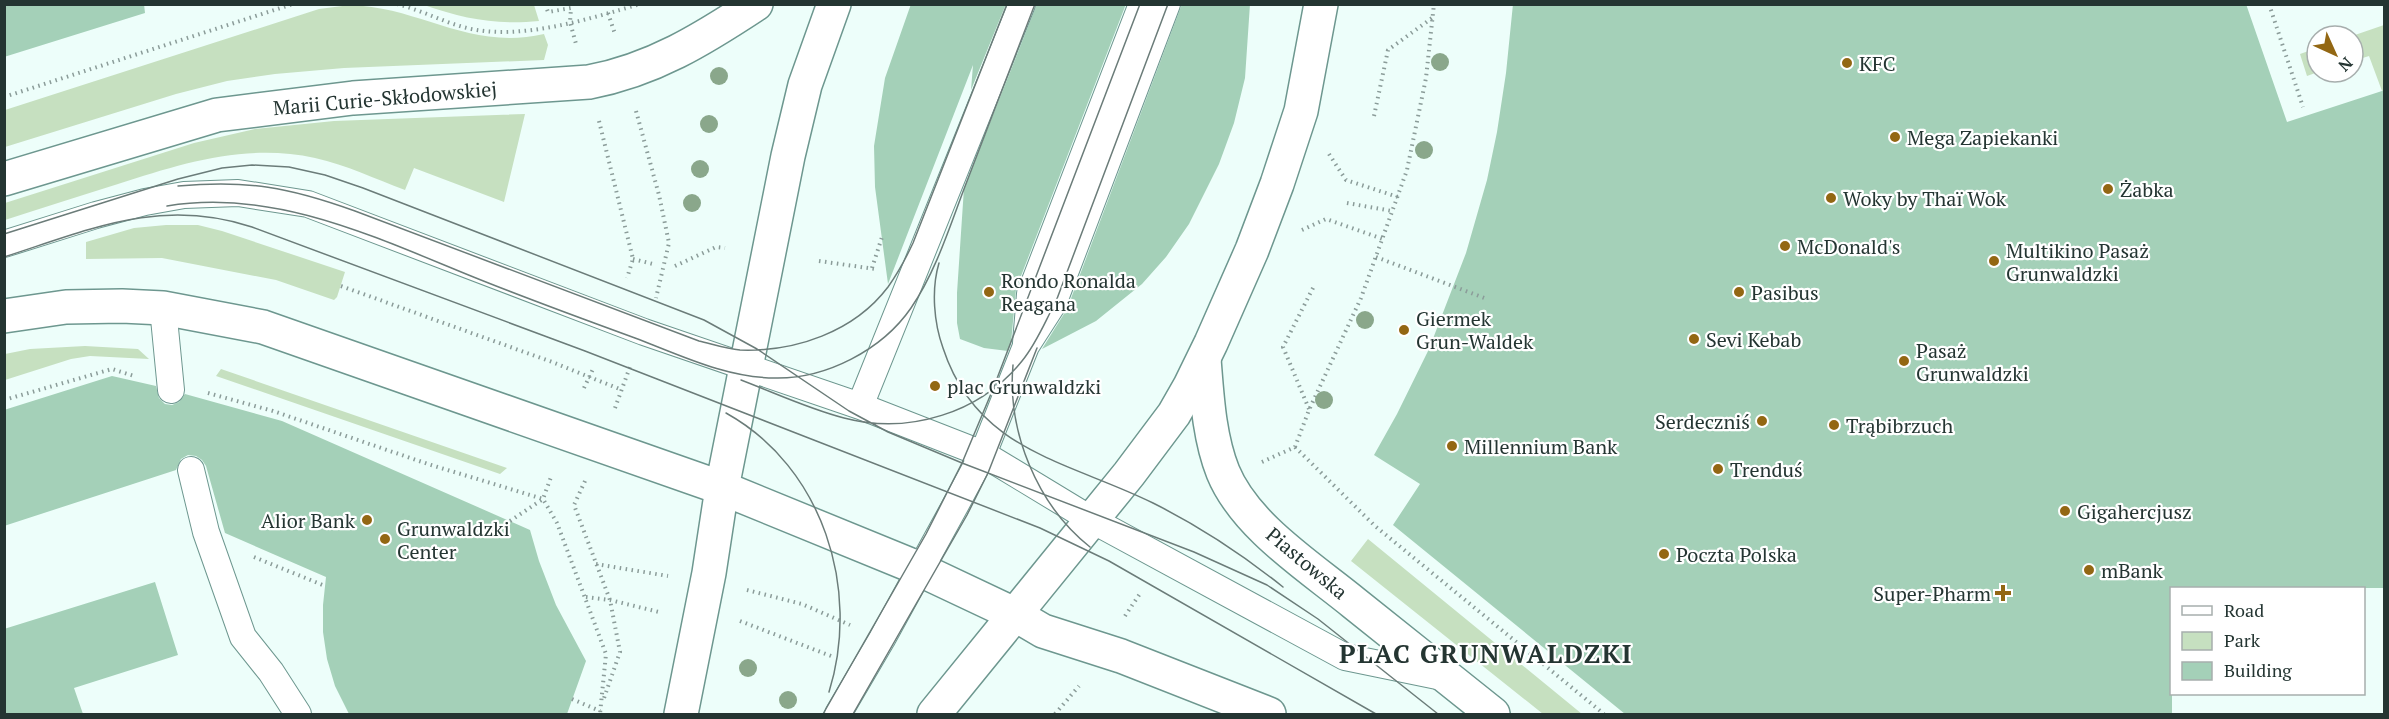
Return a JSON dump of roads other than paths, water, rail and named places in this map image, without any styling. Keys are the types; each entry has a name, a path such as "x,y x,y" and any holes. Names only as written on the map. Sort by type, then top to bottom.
{"main road":[{"name":"Marii Curie-Skłodowskiej","path":"4,178 216,115 353,98 590,82 616,77 656,63 728,23 756,4"},
{"path":"681,714 709,573 745,365 770,254 788,156 802,95 834,4"},
{"path":"934,714 1092,520 1174,414 1204,359 1252,250 1277,184 1301,111 1322,4"},
{"path":"4,316 66,307 122,306 163,308 263,327 722,488 921,570 1014,614 1043,631 1121,656 1269,714"},
{"name":"Piastowska","path":"1204,359 1208,409 1219,459 1228,482 1250,515 1293,554 1493,714"}],"lane":[{"path":"860,406 1022,4"},
{"path":"1026,346 1030,294 1143,4"},
{"path":"838,714 921,570 982,454 1026,346 1053,304 1167,4"},
{"path":"4,244 144,202 184,195 238,193 308,204 638,330 860,406 982,454 1092,520 1345,657 1448,678"},
{"path":"163,308 171,388"},
{"path":"191,470 208,539 243,637 271,672 298,714"}],"tram line":[{"path":"178,186 248,185 309,196 355,211 699,341 724,348 761,350 802,343 841,327 858,316 874,303 892,282 913,243 1007,4"},
{"path":"167,206 207,202 246,204 284,210 323,220 361,232 512,292 721,370 775,378 814,373 833,367 869,349 899,323 920,294 941,250 1035,4"},
{"path":"823,714 926,534 962,463 993,389 1140,4"},
{"path":"1052,312 1168,4"},
{"path":"4,234 178,179 222,168 252,165 289,167 325,175 704,320 757,349 849,411 888,432 962,463 1194,552 1267,585 1318,619 1438,714"},
{"path":"4,257 97,227 156,216 187,215 219,219 252,227 585,351 1040,528 1109,561 1376,714"},
{"path":"939,263 934,295 940,338 958,383 978,410 1002,432 1029,449 1153,503 1187,521 1236,552 1283,587"},
{"path":"741,380 844,418 869,423 893,424 918,421 964,406 986,394 1005,379 1032,348 1054,305"},
{"path":"853,714 967,515 988,473 1037,348"},
{"path":"1013,365 1012,390 1015,415 1029,465 1055,510 1071,530 1090,547"},
{"path":"726,413 760,436 788,465 810,498 826,534 836,573 840,613 838,653 829,692"}],"place":[{"name":"KFC","path":"1847,63"},
{"name":"Mega Zapiekanki","path":"1895,137"},
{"name":"Żabka","path":"2108,189"},
{"name":"Woky by Thaï Wok","path":"1831,198"},
{"name":"McDonald's","path":"1785,246"},
{"name":"Multikino Pasaż Grunwaldzki","path":"1994,261"},
{"name":"Rondo Ronalda Reagana","path":"989,292"},
{"name":"Pasibus","path":"1739,292"},
{"name":"Giermek Grun-Waldek","path":"1404,330"},
{"name":"Sevi Kebab","path":"1694,339"},
{"name":"Pasaż Grunwaldzki","path":"1904,361"},
{"name":"plac Grunwaldzki","path":"935,386"},
{"name":"Serdeczniś","path":"1762,421"},
{"name":"Trąbibrzuch","path":"1834,425"},
{"name":"Millennium Bank","path":"1452,446"},
{"name":"Trenduś","path":"1718,469"},
{"name":"Gigahercjusz","path":"2065,511"},
{"name":"Alior Bank","path":"367,520"},
{"name":"Grunwaldzki Center","path":"385,539"},
{"name":"Poczta Polska","path":"1664,554"},
{"name":"mBank","path":"2089,570"},
{"name":"Super-Pharm","path":"2003,593"}],"district":[{"name":"PLAC GRUNWALDZKI","path":"1486,653"}]}
